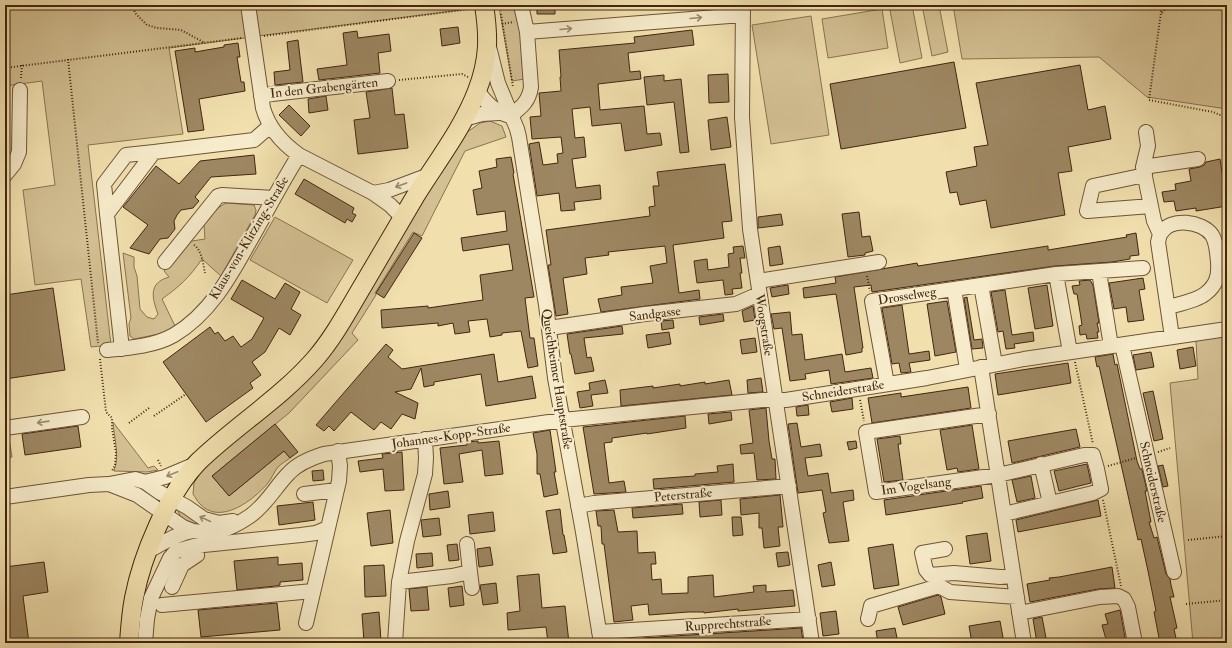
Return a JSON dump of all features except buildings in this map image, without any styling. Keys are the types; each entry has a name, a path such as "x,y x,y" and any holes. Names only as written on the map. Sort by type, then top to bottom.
{"main road":[{"path":"129,643 134,597 148,551 156,528 180,486 198,463 234,431 286,389 316,358 339,326 464,119 479,86 486,57 488,30 484,7"}],"street":[{"name":"In den Grabengärten","path":"248,5 261,96 266,118 270,126 283,143 300,155 373,193 390,205 403,218"},
{"path":"464,119 482,114 505,114 526,103 530,94 531,78 527,32 521,5"},
{"path":"527,32 742,10"},
{"name":"Woogstraße","path":"742,10 743,124 749,215 758,288 812,643"},
{"name":"Queichheimer Hauptstraße","path":"488,44 498,83 509,94 505,114"},
{"name":"In den Grabengärten","path":"261,96 388,81"},
{"path":"479,86 509,94"},
{"name":"Queichheimer Hauptstraße","path":"479,86 484,100 505,114 517,129 549,328 555,378 600,638"},
{"path":"5,175 14,164 19,152 20,90"},
{"path":"122,349 104,184 126,155 254,140 270,126"},
{"path":"1146,132 1148,146 1144,171 1154,221 1160,234"},
{"path":"107,214 154,152"},
{"name":"Klaus-von-Klitzing-Straße","path":"102,352 164,340 199,317 226,282 300,155"},
{"path":"1151,206 1087,211 1093,186 1144,171 1198,159"},
{"path":"373,193 390,190 429,175"},
{"path":"165,262 214,199 219,196 274,198"},
{"path":"1168,307 1205,294 1215,284 1219,274 1216,245 1212,234 1202,227 1190,223 1177,223 1166,227 1160,234 1158,242 1172,337"},
{"name":"Sandgasse","path":"549,328 630,316 736,304 758,288 879,262"},
{"name":"Drosselweg","path":"887,384 872,301 1056,274 1143,268"},
{"path":"1099,272 1117,346"},
{"path":"1056,274 1070,352"},
{"path":"982,285 988,365 989,414 1024,643"},
{"name":"Drosselweg","path":"954,289 967,369"},
{"name":"Schneiderstraße","path":"563,420 786,400 887,384 988,365 1227,329"},
{"name":"Schneiderstraße","path":"1117,346 1146,455 1174,572"},
{"path":"866,432 989,414"},
{"path":"5,428 82,417"},
{"name":"Johannes-Kopp-Straße","path":"148,551 175,536 193,532 223,531 243,520 262,506 289,473 315,456 338,451 563,420"},
{"name":"Im Vogelsang","path":"866,432 876,492 998,475"},
{"path":"395,643 399,582 409,535 425,474 426,458 424,439"},
{"path":"306,623 337,490 340,466 338,451"},
{"path":"998,475 1040,464 1084,455 1093,455 1101,489 1093,493 1004,514"},
{"path":"145,482 166,477 198,463"},
{"path":"1040,464 1050,503"},
{"path":"5,497 89,485 109,484 130,479 145,482 159,492 183,527 193,532"},
{"path":"109,484 168,506 187,507 204,519 213,522 243,520"},
{"name":"Peterstraße","path":"578,506 594,503 789,486"},
{"path":"304,494 337,490"},
{"path":"145,643 151,598 170,558 176,551 194,546 301,536 316,533 328,528"},
{"path":"467,544 472,588"},
{"path":"172,587 182,565 196,555 194,546"},
{"path":"945,549 922,553 926,570 930,575 954,573 1000,577 1014,576"},
{"path":"399,582 452,576 470,572"},
{"path":"868,619 871,606 939,586 950,592 1017,596"},
{"path":"162,605 313,591"},
{"path":"1019,613 1100,597 1118,596 1124,599 1128,607 1135,643"},
{"name":"Rupprechtstraße","path":"600,638 809,619"}],"path":[{"path":"133,5 135,13 147,25 157,28 181,30 205,43"},
{"path":"5,68 461,10 460,5"},
{"path":"1162,5 1149,100 1213,112 1227,118"},
{"path":"1161,14 1164,8 1169,5"},
{"path":"484,7 500,13 509,94"},
{"path":"68,60 102,352 106,412 112,418 116,453 115,465 109,484"},
{"path":"388,81 462,74 479,86"},
{"path":"184,238 197,247 205,273"},
{"path":"864,265 872,301"},
{"path":"1070,352 1075,362 1093,441 1093,455"},
{"path":"858,389 866,432"},
{"path":"154,416 186,394"},
{"path":"129,423 149,408"},
{"path":"1097,469 1170,448"},
{"path":"1101,489 1124,599"},
{"path":"1188,540 1227,536"},
{"path":"1186,604 1227,600"}],"shaded area":[{"path":"5,5 248,5 252,37 169,48 183,134 88,145 111,345 91,347 81,279 35,285 23,190 55,185 42,81 5,86"},
{"path":"254,5 460,5 461,10 258,36"},
{"path":"500,5 521,5 531,78 512,81 500,13"},
{"path":"889,5 912,5 922,58 900,63"},
{"path":"922,5 939,5 948,52 932,56"},
{"path":"953,5 1173,5 1183,7 1191,5 1227,5 1227,109 1147,97 1099,57 962,59"},
{"path":"882,9 888,48 828,58 822,19"},
{"path":"811,16 829,135 771,144 752,25"},
{"path":"490,121 502,126 506,137 465,151 422,236 413,232 352,333 358,340 289,413 212,476 229,496 284,451 290,458 278,467 262,490 246,503 227,512 208,510 200,504 193,494 194,483 205,466 291,393 463,135 480,123"},
{"path":"226,203 254,205 256,210 255,215 221,276 202,259 184,281 162,299 175,326 164,333 134,339 130,336 129,324 131,318 123,253 134,257 140,309 147,317 154,319 158,314 154,302 153,292 158,283 169,277 164,271 184,245 192,241 205,239 204,225 218,208"},
{"path":"275,217 353,260 327,303 250,260"},
{"path":"1227,335 1227,643 1193,643 1170,383 1198,379 1196,341"},
{"path":"113,422 148,468 154,466 158,470 147,472 114,471 117,453"},
{"path":"8,432 12,457 5,458 5,433"},
{"path":"179,509 210,525 194,527 181,518 178,511"}]}
